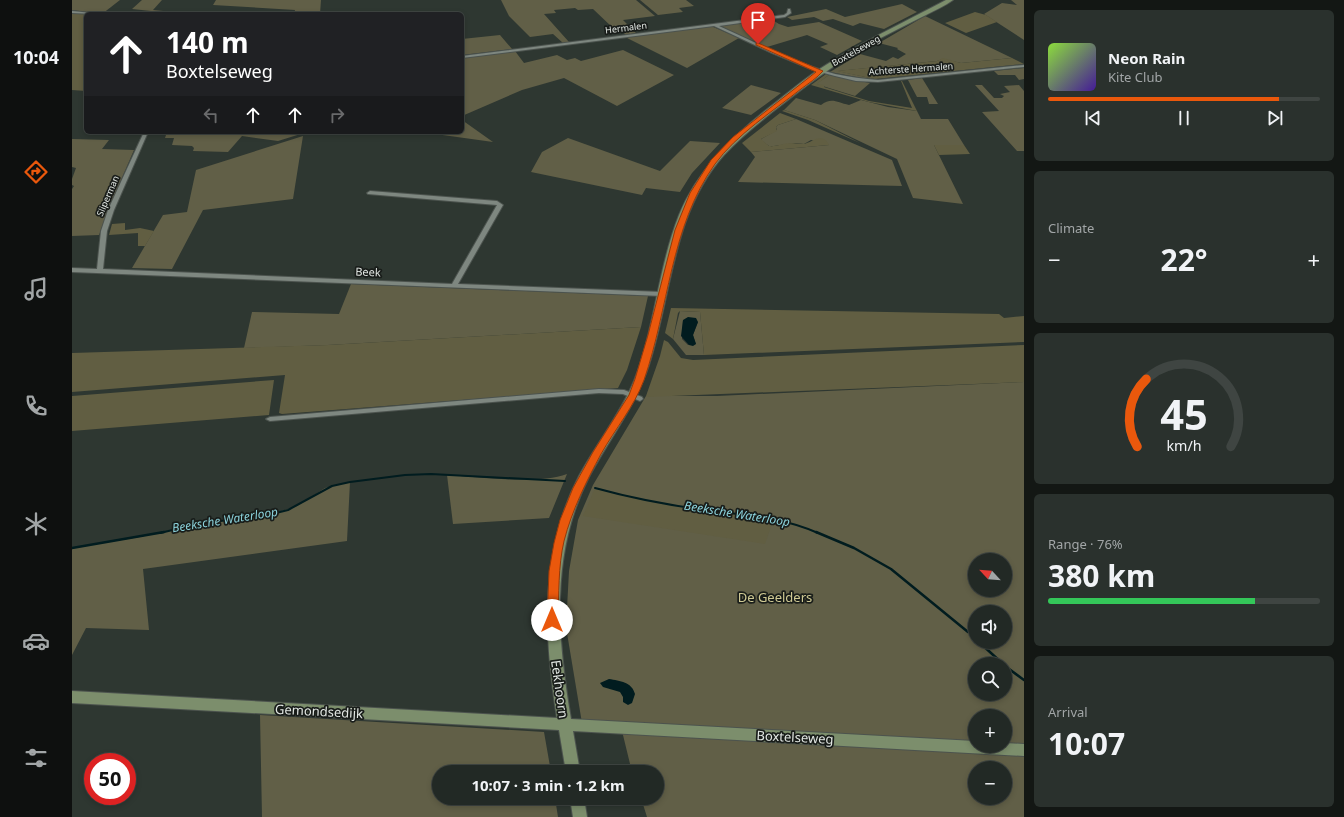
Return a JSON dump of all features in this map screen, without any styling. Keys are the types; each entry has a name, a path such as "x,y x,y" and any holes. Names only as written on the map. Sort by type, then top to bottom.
{"main road":[{"name":"Boxtelseweg","path":"578,488 598,452 637,397 662,294 684,213 703,176 736,138 820,71 950,0"},
{"name":"Eekhoorn","path":"572,765 554,644 552,609 554,571 559,543 570,506 578,488"},
{"name":"Gemondsedijk","path":"72,697 565,726"},
{"name":"Boxtelseweg","path":"565,726 1024,750"},
{"path":"578,805 580,817"}],"street":[{"name":"Hermalen","path":"464,57 785,16 789,13 789,10"},
{"path":"72,12 84,13"},
{"name":"Achterste Hermalen","path":"714,25 811,68 864,80 878,81 1024,66"},
{"name":"Sliperman","path":"100,271 104,231 111,210 145,134"},
{"path":"370,193 500,204 454,285"},
{"name":"Beek","path":"72,270 662,294"},
{"path":"270,418 599,391 624,392 637,397"}],"green space":[{"path":"72,0 120,0 105,12 72,10"},
{"path":"142,0 162,0 153,10 174,12 150,12 151,11 132,9"},
{"path":"216,0 321,0 320,12 294,12 295,10 213,5"},
{"path":"501,0 636,0 655,16 623,20 636,33 626,35 619,28 613,28 593,9 578,10 575,8 554,10 556,13 544,14 569,42 563,43 553,34 530,37 509,16"},
{"path":"640,0 686,0 694,6 679,8 683,12 658,15"},
{"path":"1011,0 1024,0 1024,40 984,14 1002,3 1017,5"},
{"path":"902,4 917,12 884,29 860,23 853,26 833,19 823,21 814,17 792,20 787,17 826,9 845,17"},
{"path":"925,16 1012,58 961,63 943,59 937,61 838,71 875,79 872,80 830,72 860,54 886,61 893,57 898,59 906,54 897,49 898,48 879,43"},
{"path":"771,19 788,27 819,22 862,41 837,55 820,47 828,44 807,35 767,47 719,26"},
{"path":"711,26 739,38 687,68 625,37"},
{"path":"500,35 512,49 464,55 464,39"},
{"path":"623,50 674,75 617,106 564,78 522,90 464,115 464,58 515,51 524,63 557,55 567,60 575,58 581,61"},
{"path":"1024,68 1024,79 1019,80 1015,75 998,75 994,71"},
{"path":"829,75 870,83 855,96 816,84"},
{"path":"922,78 938,104 929,104 927,97 917,97 908,80"},
{"path":"751,85 781,93 751,115 722,108"},
{"path":"975,85 982,85 994,98 1002,98 1004,96 1000,94 1010,92 1004,86 1019,85 1024,91 1024,151 1017,151 982,112 999,111"},
{"path":"796,98 821,105 831,101 849,105 861,100 888,107 917,111 921,119 948,119 964,145 934,145 963,204 913,198 897,159 815,120 784,110"},
{"path":"796,119 892,160 902,186 738,182 755,157 751,152 829,145 811,140 804,144 795,143 769,146 762,141 761,139 777,130 776,127 778,125"},
{"path":"464,121 493,142 435,134 464,134"},
{"path":"151,134 301,134 278,141 242,136 228,152 193,151 194,148 192,146 172,145 174,138 165,138 166,135"},
{"path":"303,136 293,199 203,210 172,269 132,268 163,215 187,212 196,170"},
{"path":"568,138 660,171 690,141 720,143 692,173 680,192 646,188 642,195 531,172 542,152"},
{"path":"72,139 109,140 102,149 134,150 99,235 72,236 72,189 74,186 72,185 72,179 76,168 72,167"},
{"path":"351,284 648,296 641,327 328,345 244,348 252,312 339,314"},
{"path":"680,311 700,312 704,355 686,355 673,339","holes":["683,320 698,322 693,335 696,344 688,345 682,339"]},
{"name":"De Geelders","path":"1024,382 1024,817 647,817 643,805 664,805 664,765 630,765 622,731 582,723 566,627 569,571 578,520 593,485 646,396 717,396"},
{"path":"567,474 549,518 453,524 447,475 524,480 555,477"},
{"path":"350,482 347,541 143,569 149,630 86,628 72,655 72,548 140,537 198,524 272,514 297,506 325,488"},
{"path":"260,715 544,732 550,765 432,765 432,805 556,805 558,817 262,817"}],"shaded area":[{"path":"975,12 986,15 997,22 966,33 945,23"},
{"path":"72,13 84,14 84,91 72,90"},
{"path":"943,58 961,63 1012,58 1024,64 875,79 836,71 937,61"},
{"path":"826,74 829,75 817,84 824,85 824,87 869,101 912,108 902,81 917,111 869,102 811,85"},
{"path":"784,110 815,120 860,143 808,120 782,111"},
{"path":"780,113 796,119 778,125 776,127 777,131 761,139 769,146 791,143 804,144 820,138 826,141 829,145 751,152 742,143"},
{"path":"934,145 964,145 970,154 939,155"},
{"path":"125,223 125,230 140,228 154,231 145,246 138,246 138,233 109,235 112,224"},
{"path":"671,308 999,314 1004,318 1024,316 1024,342 704,355 700,312 680,311 678,313 673,339 665,333"},
{"path":"641,327 627,370 618,388 282,414 279,413 285,375 72,392 72,353 328,345"},
{"path":"664,340 668,342 681,358 693,360 1024,345 1024,382 647,397 646,396"},
{"path":"274,380 269,415 72,431 72,396"},
{"path":"595,488 637,499 705,510 774,518 765,544 583,516"}],"water":[{"path":"688,317 696,318 698,322 693,335 696,344 693,346 689,345 681,336 683,320"},
{"path":"609,679 617,680 631,687 635,694 632,703 628,705 623,702 623,697 620,692 603,687 600,683"}],"waterway":[{"name":"Beeksche Waterloop","path":"160,533 198,524 272,514 288,510 332,486 350,482 405,475 431,474 565,481"},
{"name":"Beeksche Waterloop","path":"595,488 622,495 691,508 776,520 804,527 818,533"},
{"name":"Beeksche Waterloop","path":"72,548 164,532"},
{"name":"Beeksche Waterloop","path":"816,532 854,548 891,569 968,632"},
{"name":"Beeksche Waterloop","path":"987,649 995,657"},
{"name":"Beeksche Waterloop","path":"1012,671 1024,680"}],"route":[{"path":"552,620 554,571 565,520 578,488 598,452 626,408 640,379 653,335 678,230 684,213 703,176 736,138 820,71 758,44"}]}
